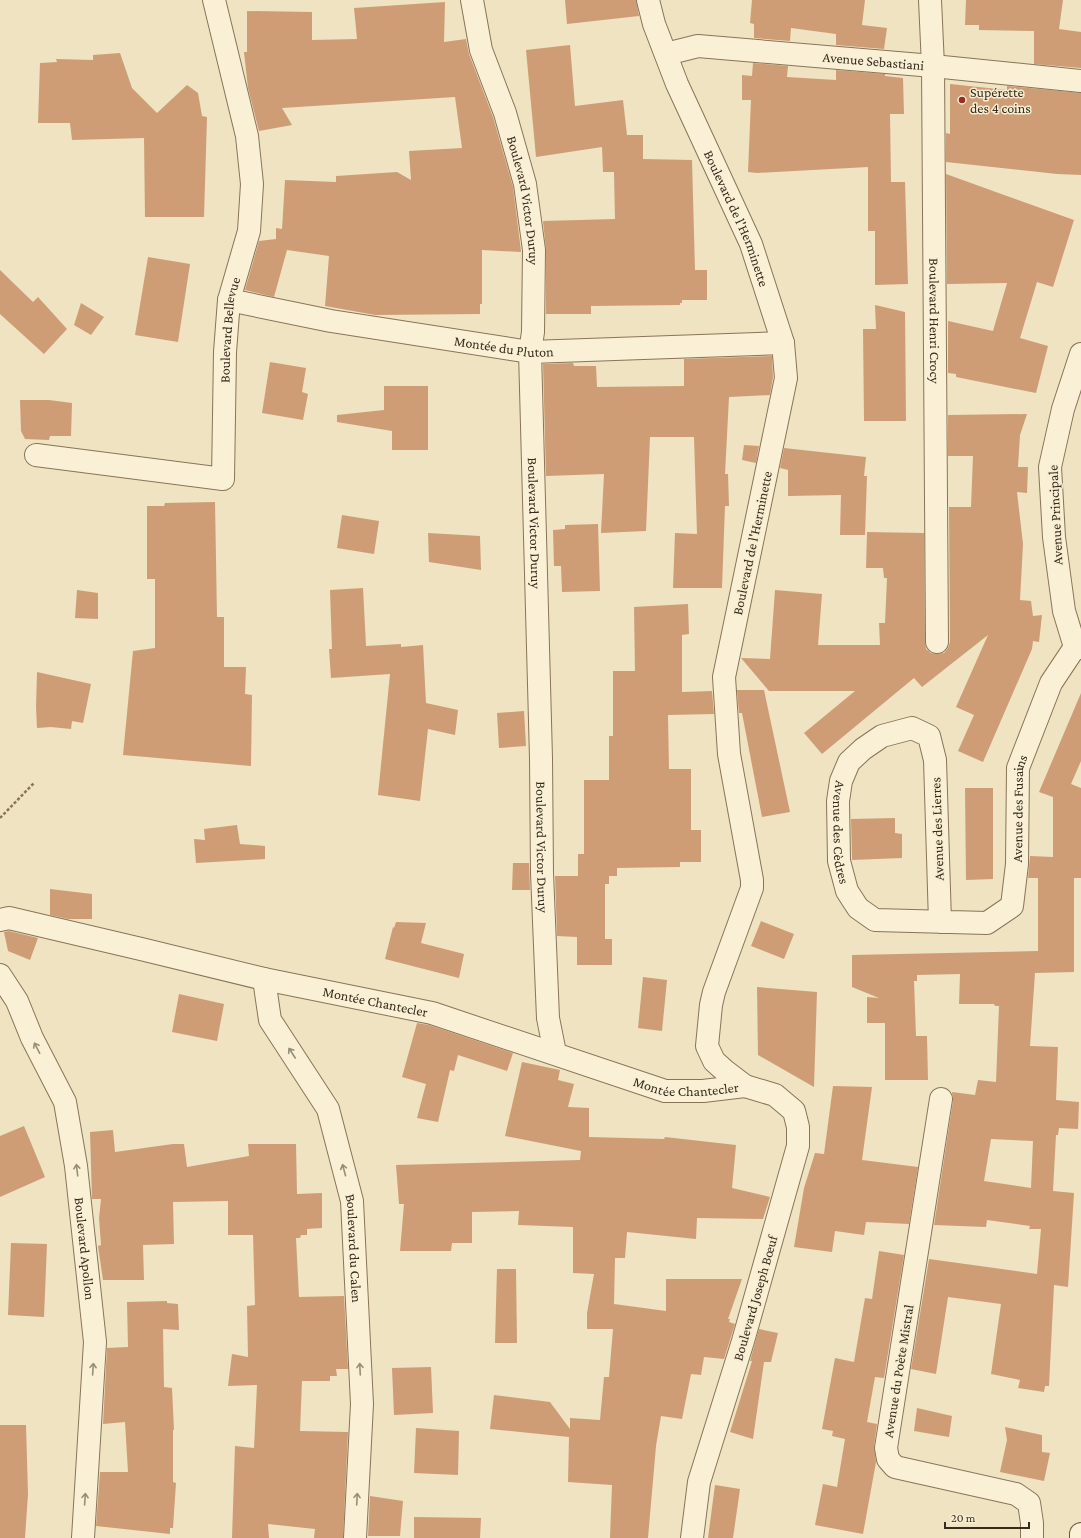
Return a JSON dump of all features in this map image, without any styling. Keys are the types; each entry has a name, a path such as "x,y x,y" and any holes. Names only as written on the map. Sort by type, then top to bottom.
{"street":[{"name":"Boulevard Bellevue","path":"36,455 222,479 225,352 229,300 249,231 252,184 247,136 214,0"},
{"name":"Boulevard Victor Duruy","path":"472,0 481,50 505,113 525,184 534,250 533,332 530,352 540,734 542,873 548,1018 556,1053"},
{"name":"Boulevard de l'Herminette","path":"648,0 654,24 677,84 751,244 783,343 786,378 724,676 729,754 752,880 752,888 710,1005 707,1046 714,1061 745,1086"},
{"name":"Boulevard Henri Crocy","path":"930,0 933,66 937,642"},
{"name":"Avenue Sebastiani","path":"666,54 698,46 933,66 1081,81"},
{"name":"Montée du Pluton","path":"229,300 331,321 530,352 783,343"},
{"name":"Avenue Principale","path":"1078,647 1064,611 1054,537 1050,466 1063,409 1081,354"},
{"name":"Avenue des Fusains","path":"940,922 987,923 1012,906 1017,864 1018,768 1051,683 1078,647"},
{"name":"Avenue des Cèdres","path":"929,736 912,728 882,736 849,762 841,781 838,801 840,862 847,891 858,908 875,920 940,922"},
{"name":"Avenue des Lierres","path":"929,736 935,760 940,922"},
{"name":"Montée Chantecler","path":"0,920 9,918 264,979 432,1013 556,1053 665,1091 703,1092 745,1086"},
{"name":"Boulevard Apollon","path":"0,975 17,1001 32,1038 65,1102 76,1166 95,1342 83,1538"},
{"name":"Boulevard du Calen","path":"264,979 270,1020 328,1109 352,1201 362,1404 355,1538"},
{"name":"Boulevard Joseph Bœuf","path":"692,1538 699,1482 744,1341 798,1146 798,1127 794,1111 775,1095 745,1086"},
{"name":"Avenue du Poète Mistral","path":"941,1099 886,1448 888,1459 895,1466 1016,1494 1029,1503 1032,1523 1032,1538"}],"path":[{"path":"0,818 34,783"}],"building":[{"path":"565,0 636,0 639,16 567,24"},
{"path":"752,0 865,0 862,25 887,28 884,49 836,45 836,34 791,28 790,41 754,38 754,24 750,23"},
{"path":"966,0 1063,0 1059,29 1081,32 1081,68 1034,64 1034,31 979,30 979,25 965,25"},
{"path":"445,2 444,42 466,39 469,54 493,117 513,187 521,251 482,250 482,304 480,304 480,314 375,315 325,306 329,256 287,250 274,297 245,290 259,241 276,239 276,228 282,229 285,180 336,182 336,176 397,172 411,180 409,151 462,148 455,97 282,108 292,125 259,131 248,88 244,52 247,52 247,11 312,12 312,40 357,39 354,8"},
{"path":"570,45 575,106 623,100 627,135 643,135 643,159 692,160 695,270 707,270 707,300 682,300 680,305 591,306 591,314 546,314 546,250 543,221 615,219 614,172 603,172 602,147 536,157 526,50"},
{"path":"120,53 132,88 157,113 187,85 198,93 202,116 207,117 204,217 145,217 144,138 72,140 70,123 38,123 40,63 57,62 56,59 93,60 93,55"},
{"path":"753,63 788,66 787,77 836,80 836,70 885,74 885,76 903,78 904,114 890,114 891,182 905,182 908,284 875,285 875,231 868,231 868,167 757,173 748,172 751,100 742,100 742,75 752,76"},
{"path":"950,84 1007,90 1007,86 1081,93 1081,175 1057,174 946,162 946,133 950,134"},
{"path":"946,174 1074,220 1053,287 1037,282 1020,338 1048,346 1036,393 956,377 956,374 948,373 948,321 993,331 1007,283 947,284"},
{"path":"148,257 190,264 178,342 135,335"},
{"path":"0,270 33,302 38,297 67,329 44,354 0,314"},
{"path":"81,303 104,317 91,335 74,325"},
{"path":"875,305 905,312 906,421 864,421 863,329 876,329"},
{"path":"772,356 773,377 770,395 729,397 725,474 728,474 729,506 725,506 722,588 673,588 675,533 697,534 694,437 650,437 646,531 601,533 604,474 546,476 543,364 573,363 574,366 596,366 597,387 684,386 684,359"},
{"path":"270,362 306,368 302,392 308,394 303,420 262,413"},
{"path":"384,386 428,386 428,450 392,450 392,431 337,422 337,415 384,410"},
{"path":"20,400 49,400 72,403 71,436 50,436 49,440 25,439 21,431"},
{"path":"1027,414 1020,435 1018,467 1028,467 1027,493 1017,492 1023,544 1020,600 1031,601 1033,616 1042,615 1039,642 1033,641 1032,649 983,762 958,751 974,715 956,707 988,635 922,687 914,678 822,754 804,733 855,691 769,691 741,658 770,659 775,590 822,594 818,645 880,645 879,623 885,623 887,578 884,578 883,568 866,568 867,532 924,533 926,649 931,653 944,653 950,642 949,507 971,507 973,456 948,456 948,415"},
{"path":"744,445 759,446 756,463 742,460"},
{"path":"784,448 866,457 864,476 867,476 865,535 840,535 841,495 788,496 788,470 780,468"},
{"path":"215,502 217,617 224,617 224,667 246,667 245,694 252,695 251,766 123,755 133,651 155,648 155,579 147,579 147,506 164,506 165,503"},
{"path":"342,515 379,521 374,554 337,548"},
{"path":"598,524 600,591 562,592 561,566 554,566 553,530 565,529 565,525"},
{"path":"428,533 480,536 481,570 429,562"},
{"path":"363,588 366,646 401,644 401,647 423,645 426,703 458,710 455,735 428,729 420,801 378,795 390,674 331,678 329,649 332,649 330,590"},
{"path":"77,590 98,593 98,619 75,618"},
{"path":"688,604 689,634 682,635 682,692 712,691 714,714 668,715 669,769 691,769 691,830 701,830 701,862 680,862 680,867 617,868 617,876 609,876 609,884 605,884 605,939 612,939 612,965 577,965 577,937 557,936 555,876 578,876 578,854 584,854 584,780 609,780 609,736 613,736 613,671 635,671 634,607"},
{"path":"37,672 91,684 83,723 72,721 71,729 51,727 37,728"},
{"path":"737,690 764,690 790,812 762,817 742,713 739,713"},
{"path":"1081,693 1081,761 1071,784 1081,788 1081,878 1074,878 1074,972 1035,973 1030,1046 1058,1047 1056,1100 1079,1102 1078,1129 1059,1128 1058,1135 1056,1135 1053,1191 1074,1193 1068,1287 1054,1285 1049,1386 1045,1386 1044,1392 1018,1388 1020,1380 991,1374 1001,1304 948,1297 936,1374 911,1369 929,1259 1037,1274 1041,1229 1029,1229 1030,1226 987,1220 986,1227 934,1225 953,1101 952,1092 975,1095 978,1080 996,1082 999,1006 995,1006 994,1004 959,1004 960,974 917,975 917,981 914,981 916,1036 927,1036 928,1080 885,1080 885,1023 867,1023 867,997 879,998 852,987 852,955 1038,951 1038,878 1028,878 1030,856 1053,857 1053,797 1039,792","holes":["991,1139 1033,1141 1031,1188 984,1181"]},
{"path":"524,711 526,746 499,748 497,713"},
{"path":"965,788 993,788 993,879 966,880"},
{"path":"895,818 895,833 902,834 902,858 852,860 851,819"},
{"path":"237,825 240,844 265,846 265,859 196,863 194,839 205,840 204,829"},
{"path":"513,863 529,863 530,890 512,890"},
{"path":"50,889 92,894 92,919 68,919 50,915"},
{"path":"761,921 794,934 784,959 751,946"},
{"path":"396,922 426,923 421,943 464,954 459,978 385,959 393,927 394,928"},
{"path":"9,931 38,938 30,960 8,951 4,932"},
{"path":"643,977 667,980 662,1031 638,1028"},
{"path":"757,987 817,992 814,1087 758,1055"},
{"path":"179,994 224,1004 217,1041 172,1032"},
{"path":"417,1023 429,1025 513,1053 507,1071 458,1055 454,1071 450,1070 438,1122 417,1118 426,1084 402,1077"},
{"path":"522,1062 560,1070 558,1080 574,1084 568,1107 589,1108 589,1137 664,1139 665,1137 736,1145 732,1188 770,1197 763,1219 697,1218 696,1239 627,1232 625,1258 615,1258 614,1304 666,1311 666,1279 742,1279 728,1319 730,1319 729,1322 735,1324 724,1359 704,1357 701,1375 691,1374 682,1419 661,1416 656,1446 648,1538 610,1538 612,1485 568,1482 569,1437 490,1429 494,1395 550,1402 570,1429 570,1418 600,1420 604,1377 609,1377 613,1329 587,1329 587,1313 594,1274 573,1273 573,1227 518,1225 519,1211 472,1212 472,1243 452,1243 451,1251 400,1251 404,1204 399,1204 396,1165 580,1160 581,1151 505,1136"},
{"path":"833,1086 872,1087 862,1160 918,1167 909,1224 866,1222 864,1235 835,1231 832,1252 794,1247 804,1188 815,1153 824,1154"},
{"path":"24,1126 45,1177 0,1197 0,1136"},
{"path":"113,1130 115,1152 173,1144 184,1144 187,1167 249,1156 248,1144 296,1144 297,1194 322,1193 322,1228 307,1229 307,1235 301,1235 300,1238 296,1238 299,1297 344,1296 348,1369 336,1369 337,1376 330,1376 330,1381 302,1381 300,1431 348,1432 343,1538 314,1538 315,1529 268,1524 269,1538 232,1538 235,1446 254,1448 257,1385 228,1386 232,1354 248,1357 247,1306 255,1305 253,1235 228,1235 228,1201 173,1202 174,1244 143,1245 144,1280 103,1280 98,1246 101,1245 99,1218 101,1199 92,1199 90,1132"},
{"path":"11,1243 47,1244 44,1317 8,1315"},
{"path":"879,1251 904,1255 884,1378 875,1377 867,1422 877,1424 874,1446 876,1462 863,1534 815,1525 823,1484 837,1487 845,1439 832,1436 833,1431 822,1429 835,1358 854,1362 865,1298 872,1299"},
{"path":"497,1269 516,1269 517,1343 495,1343"},
{"path":"167,1301 167,1303 178,1304 179,1330 163,1329 164,1387 172,1388 174,1430 173,1482 176,1483 173,1528 170,1528 170,1534 96,1526 100,1472 128,1472 125,1422 103,1424 107,1348 128,1347 127,1302"},
{"path":"759,1329 778,1333 771,1362 764,1362 753,1439 730,1432 752,1361 750,1361"},
{"path":"431,1367 433,1413 394,1415 392,1368"},
{"path":"917,1408 952,1416 949,1437 914,1431"},
{"path":"0,1425 26,1425 28,1494 25,1538 0,1538"},
{"path":"1005,1427 1042,1435 1042,1452 1050,1453 1044,1481 1000,1472 1007,1440"},
{"path":"416,1428 459,1431 458,1475 414,1473"},
{"path":"715,1485 740,1489 733,1538 708,1538"},
{"path":"370,1496 403,1501 400,1536 368,1536"},
{"path":"414,1517 481,1518 480,1538 414,1538"}],"place":[{"name":"Supérette des 4 coins","path":"962,100"}]}
